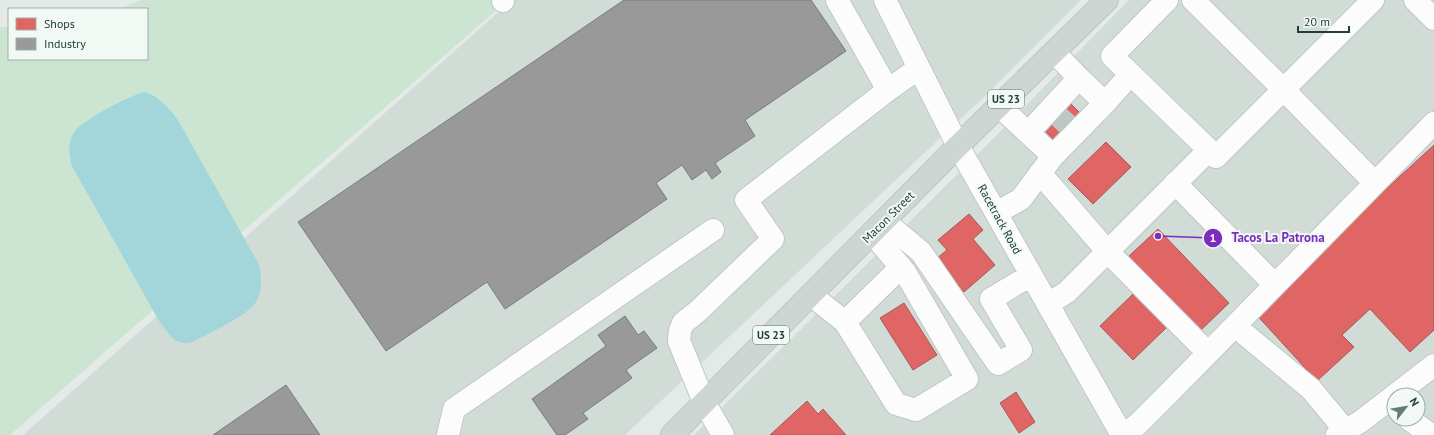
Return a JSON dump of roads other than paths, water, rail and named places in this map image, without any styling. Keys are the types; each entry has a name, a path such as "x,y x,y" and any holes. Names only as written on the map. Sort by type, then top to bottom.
{"main road":[{"name":"Macon Street","path":"672,435 958,146 1106,0"}],"street":[{"path":"838,0 888,90"},
{"name":"Racetrack Road","path":"885,0 958,146 1123,435"},
{"path":"1167,0 1112,56 1216,157 1373,0"},
{"path":"1193,0 1284,89 1375,183"},
{"path":"1415,0 1434,19"},
{"path":"1054,52 1105,103"},
{"path":"724,435 704,402 679,340 683,323 697,312 773,239 746,200 888,90 919,68"},
{"path":"1028,133 1105,103 1131,74"},
{"path":"996,213 1021,200 1047,165 1079,78"},
{"path":"999,106 1028,133 1047,165 1107,252 1208,353"},
{"path":"1123,435 1138,424 1434,123"},
{"path":"1048,304 1067,292 1208,150"},
{"path":"1175,183 1275,285"},
{"path":"811,295 845,322 896,404 916,410 967,379 878,227"},
{"path":"878,227 921,252 998,364 1021,350 991,299"},
{"path":"448,435 454,410 713,230"},
{"path":"845,322 901,267"},
{"path":"965,316 1031,274"},
{"path":"1235,326 1311,389 1341,433 1386,404"},
{"path":"1408,387 1434,366"},
{"path":"1420,427 1431,435"}],"water":[{"path":"145,92 160,100 168,107 178,120 258,263 260,273 260,293 256,302 245,313 193,342 182,343 173,339 159,321 72,166 70,157 69,148 72,135 80,126 108,108 130,97"}],"tunnel":[{"path":"1055,113 1069,126"}],"place":[{"name":"Tacos La Patrona","path":"1158,236"}]}
